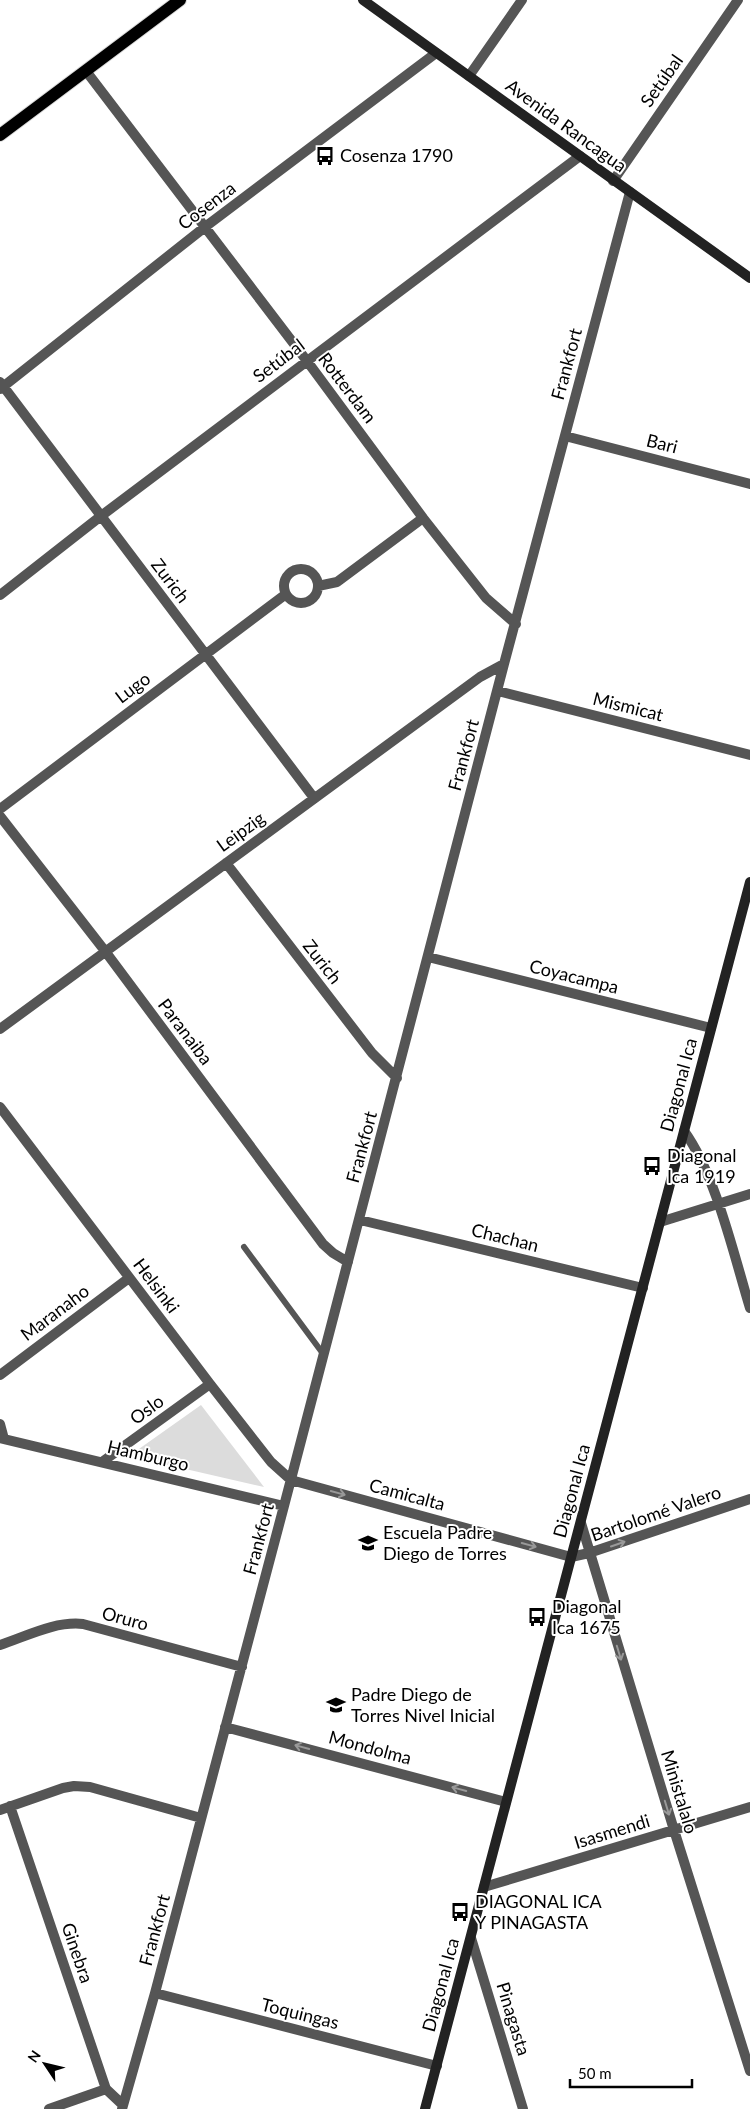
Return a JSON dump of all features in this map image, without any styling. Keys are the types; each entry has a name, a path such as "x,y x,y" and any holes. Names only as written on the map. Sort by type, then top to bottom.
{"main road":[{"path":"1,133 180,0"},
{"name":"Avenida Rancagua","path":"363,0 750,278"},
{"name":"Diagonal Ica","path":"425,2109 750,882"}],"street":[{"path":"469,76 522,0"},
{"name":"Setúbal","path":"613,181 738,0"},
{"name":"Cosenza","path":"1,386 205,227 436,53"},
{"name":"Rotterdam","path":"86,71 307,361 423,518 486,598 516,624"},
{"name":"Setúbal","path":"0,595 101,516 580,156"},
{"name":"Frankfort","path":"122,2107 155,1993 242,1667 504,664 630,192"},
{"name":"Zurich","path":"1,386 314,798"},
{"name":"Bari","path":"565,436 750,484"},
{"path":"318,586 337,582 423,518"},
{"path":"295,570 306,570 311,572 318,581 318,586 315,597 305,603 294,602 286,594 285,583 295,570"},
{"name":"Lugo","path":"0,809 286,594"},
{"name":"Leipzig","path":"0,1029 480,677 504,664"},
{"name":"Mismicat","path":"498,691 750,755"},
{"name":"Paranaiba","path":"0,816 105,952 323,1244 348,1262"},
{"name":"Zurich","path":"226,863 372,1053 397,1078"},
{"name":"Coyacampa","path":"428,957 711,1028"},
{"name":"Helsinki","path":"0,1107 210,1384 271,1462 291,1480"},
{"path":"684,1131 695,1146 718,1205 750,1308"},
{"path":"660,1222 750,1194"},
{"name":"Chachan","path":"360,1220 643,1288"},
{"name":"Maranaho","path":"0,1375 129,1278"},
{"name":"Oslo","path":"102,1462 210,1384"},
{"name":"Hamburgo","path":"0,1424 2,1439 284,1506"},
{"name":"Camicalta","path":"291,1480 571,1557"},
{"name":"Bartolomé Valero","path":"571,1557 589,1554 750,1499"},
{"name":"Ministalalo","path":"581,1522 589,1554 750,2071"},
{"name":"Oruro","path":"0,1645 62,1624 84,1624 242,1667"},
{"name":"Mondolma","path":"226,1727 506,1802"},
{"path":"0,1810 74,1786 90,1787 201,1818"},
{"name":"Ginebra","path":"10,1806 106,2089 122,2107"},
{"name":"Isasmendi","path":"484,1887 750,1807"},
{"name":"Pinagasta","path":"471,1938 524,2109"},
{"name":"Toquingas","path":"155,1993 437,2066"},
{"path":"49,2109 106,2089"}],"lane":[{"path":"244,1247 324,1355"}],"shaded area":[{"path":"201,1405 264,1487 129,1456"}],"place":[{"name":"Cosenza 1790","path":"325,156"},
{"name":"Diagonal Ica 1919","path":"652,1166"},
{"name":"Escuela Padre Diego de Torres","path":"368,1543"},
{"name":"Diagonal Ica 1675","path":"537,1617"},
{"name":"Padre Diego de Torres Nivel Inicial","path":"336,1705"},
{"name":"DIAGONAL ICA Y PINAGASTA","path":"460,1912"}]}
